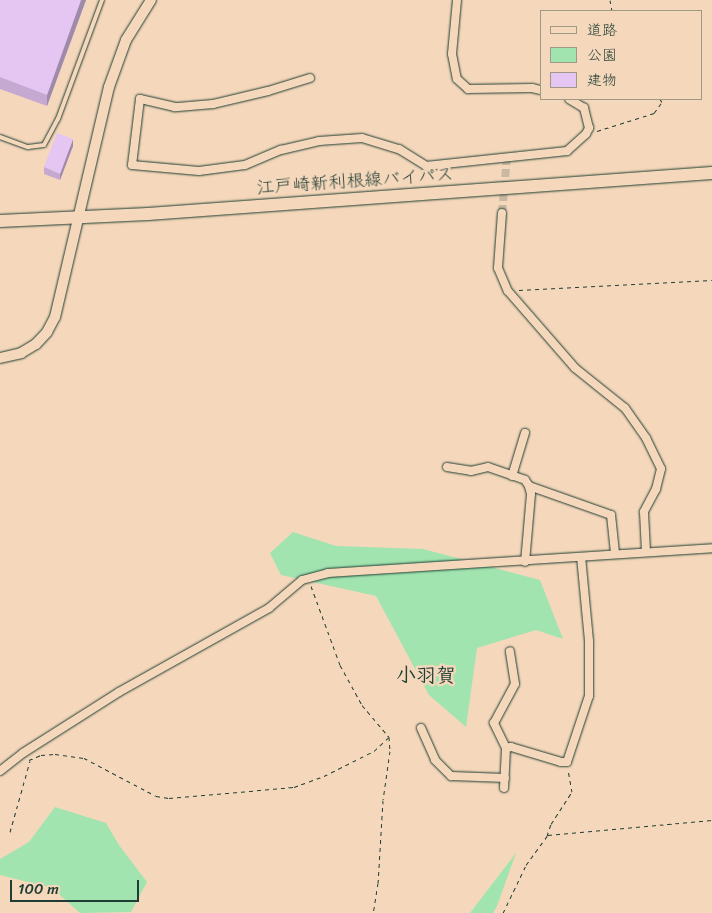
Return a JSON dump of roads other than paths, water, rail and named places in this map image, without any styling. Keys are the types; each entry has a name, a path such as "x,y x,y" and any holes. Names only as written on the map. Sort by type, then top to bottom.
{"main road":[{"name":"江戸崎新利根線バイパス","path":"0,221 78,219 712,173"}],"street":[{"path":"0,358 21,353 36,344 47,332 55,317 109,87 126,40 151,0"},
{"path":"457,0 452,54 457,80 468,89 532,88 540,90"},
{"path":"310,78 268,92 213,104 175,107 140,99 132,165 199,171 245,166 281,150 320,141 362,138 398,149 426,166 567,151 586,134 589,128 584,108 571,100"},
{"path":"502,213 498,268 508,291 576,368 625,408 646,438 661,469 656,488 644,512 646,552"},
{"path":"512,476 525,433"},
{"path":"448,467 471,471 488,467 525,480 529,486 525,562"},
{"path":"529,486 611,515 615,554"},
{"path":"0,771 23,753 119,692 269,608 302,580 308,578 328,573 525,562 712,548"},
{"path":"506,748 511,747 561,762 567,762 589,696 589,641 581,557"},
{"path":"504,788 506,748 494,723 515,684 510,651"},
{"path":"421,728 435,760 451,776 505,778"}],"lane":[{"path":"0,137 28,147 44,145 58,119 102,0"}],"tunnel":[{"path":"502,213 507,157"}],"district":[{"name":"小羽賀","path":"426,675"}]}
